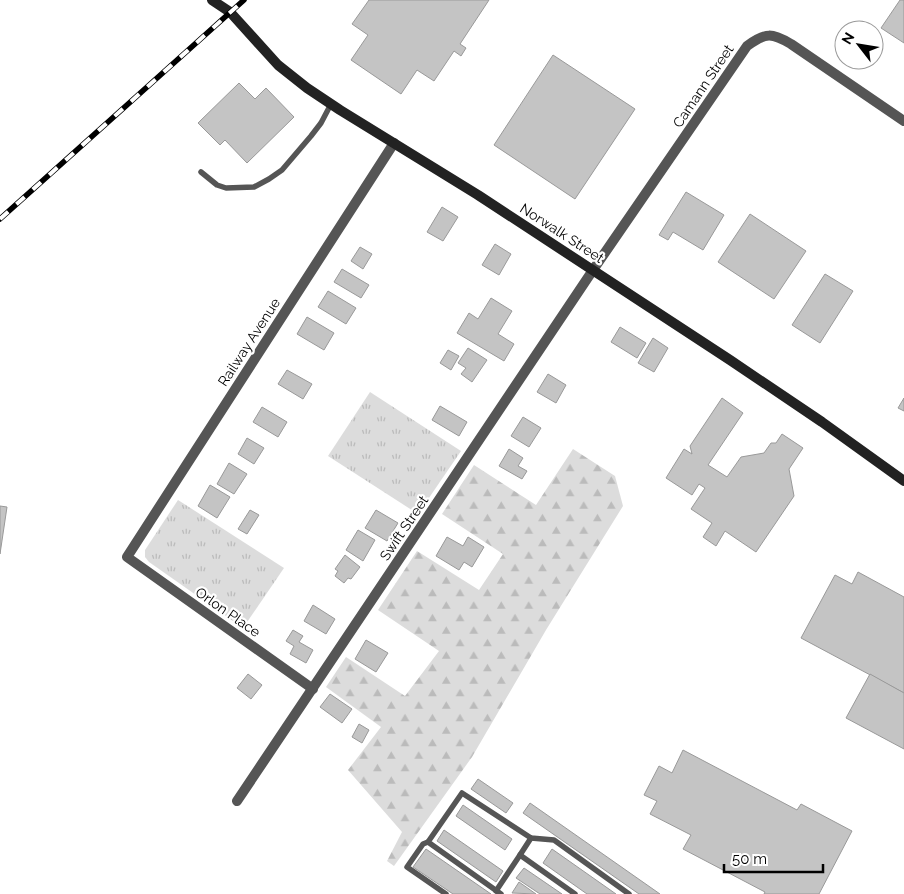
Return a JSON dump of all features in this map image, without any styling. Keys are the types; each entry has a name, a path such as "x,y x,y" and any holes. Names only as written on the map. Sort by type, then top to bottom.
{"street":[{"name":"Norwalk Street","path":"212,0 230,12 285,71 299,82 331,104 478,195 769,386 904,481"},
{"name":"Camann Street","path":"593,270 747,46 760,37 778,36 904,121"},
{"name":"Railway Avenue","path":"127,557 394,143"},
{"name":"Swift Street","path":"237,801 593,270"},
{"name":"Orlon Place","path":"127,557 313,689"}],"lane":[{"path":"201,172 217,185 226,188 254,187 282,170 321,123 331,104"},
{"path":"446,894 408,867 423,844 428,842 462,794 531,838 554,840 629,894"},
{"path":"428,842 498,893 531,838"},
{"path":"520,855 575,894"}],"green space":[{"path":"370,392 461,451 418,514 328,456"},
{"path":"573,449 615,476 623,506 546,630 472,757 394,866 387,861 402,832 348,770 381,727 326,687 346,657 405,696 439,651 378,610 417,551 479,590 503,554 442,514 474,465 536,505"},
{"path":"178,500 284,568 243,628 149,562 145,557 145,550"}],"building":[{"path":"369,0 489,0 460,44 466,48 461,56 454,51 434,81 417,70 401,94 351,60 368,35 352,24"},
{"path":"900,0 904,0 904,43 884,30 884,24"},
{"path":"553,55 635,109 575,199 494,145"},
{"path":"239,83 255,99 266,88 294,117 247,163 225,140 220,145 198,123"},
{"path":"686,192 724,215 703,250 673,232 668,240 659,235"},
{"path":"442,207 458,217 443,241 427,232"},
{"path":"750,214 806,251 774,299 718,262"},
{"path":"495,244 511,254 499,275 482,265"},
{"path":"360,247 372,254 363,269 351,261"},
{"path":"342,269 369,285 361,298 334,282"},
{"path":"825,274 853,291 820,343 792,325"},
{"path":"328,291 356,308 346,324 318,307"},
{"path":"491,298 512,311 498,334 514,344 504,361 457,333 469,313 478,319"},
{"path":"307,317 334,333 324,350 297,334"},
{"path":"620,327 646,343 637,358 611,342"},
{"path":"653,338 668,348 654,372 638,363"},
{"path":"468,348 487,360 472,382 461,374 466,368 458,363"},
{"path":"448,350 459,356 451,370 440,363"},
{"path":"287,370 312,384 303,399 278,384"},
{"path":"548,374 566,385 556,403 537,392"},
{"path":"722,398 743,413 708,465 727,477 741,457 764,453 771,443 776,443 782,434 803,448 789,469 794,496 756,552 725,531 716,546 703,537 712,523 691,509 705,488 699,484 692,495 666,478 684,449 692,454 690,446"},
{"path":"904,398 904,411 898,408"},
{"path":"440,406 467,422 459,436 432,420"},
{"path":"262,407 287,422 278,437 253,422"},
{"path":"523,417 541,428 529,447 511,436"},
{"path":"247,438 264,448 254,464 238,454"},
{"path":"509,449 523,458 518,466 527,471 522,479 499,466"},
{"path":"229,463 247,474 234,494 217,484"},
{"path":"210,485 230,497 217,518 198,506"},
{"path":"0,506 7,507 0,554"},
{"path":"250,510 259,515 247,534 238,529"},
{"path":"376,510 398,523 387,541 365,528"},
{"path":"358,530 375,540 363,561 346,550"},
{"path":"447,537 463,546 468,537 484,547 472,567 464,562 459,570 436,556"},
{"path":"345,555 360,567 351,579 348,578 344,583 335,576 338,571 335,569"},
{"path":"858,572 904,597 904,693 801,638 835,575 852,584"},
{"path":"313,605 335,619 326,634 304,621"},
{"path":"293,630 303,636 299,642 313,650 306,663 290,654 294,646 286,641"},
{"path":"366,640 388,653 376,672 355,659"},
{"path":"248,674 262,685 251,699 237,688"},
{"path":"870,674 904,693 904,749 846,718"},
{"path":"330,694 352,709 342,723 320,707"},
{"path":"359,724 369,730 362,743 352,737"},
{"path":"683,750 797,810 801,804 852,831 819,894 764,894 765,892 683,849 691,835 650,814 657,801 644,795 659,766 672,773"},
{"path":"478,779 513,803 506,813 471,789"},
{"path":"530,803 660,894 639,894 523,813"},
{"path":"463,805 512,839 505,850 456,816"},
{"path":"444,830 503,871 496,882 437,841"},
{"path":"426,849 491,894 453,894 413,867"},
{"path":"552,849 616,894 587,894 543,863"},
{"path":"524,868 562,894 540,894 516,878"},
{"path":"519,882 536,894 512,893"}],"railway":[{"path":"0,219 244,0"}]}
